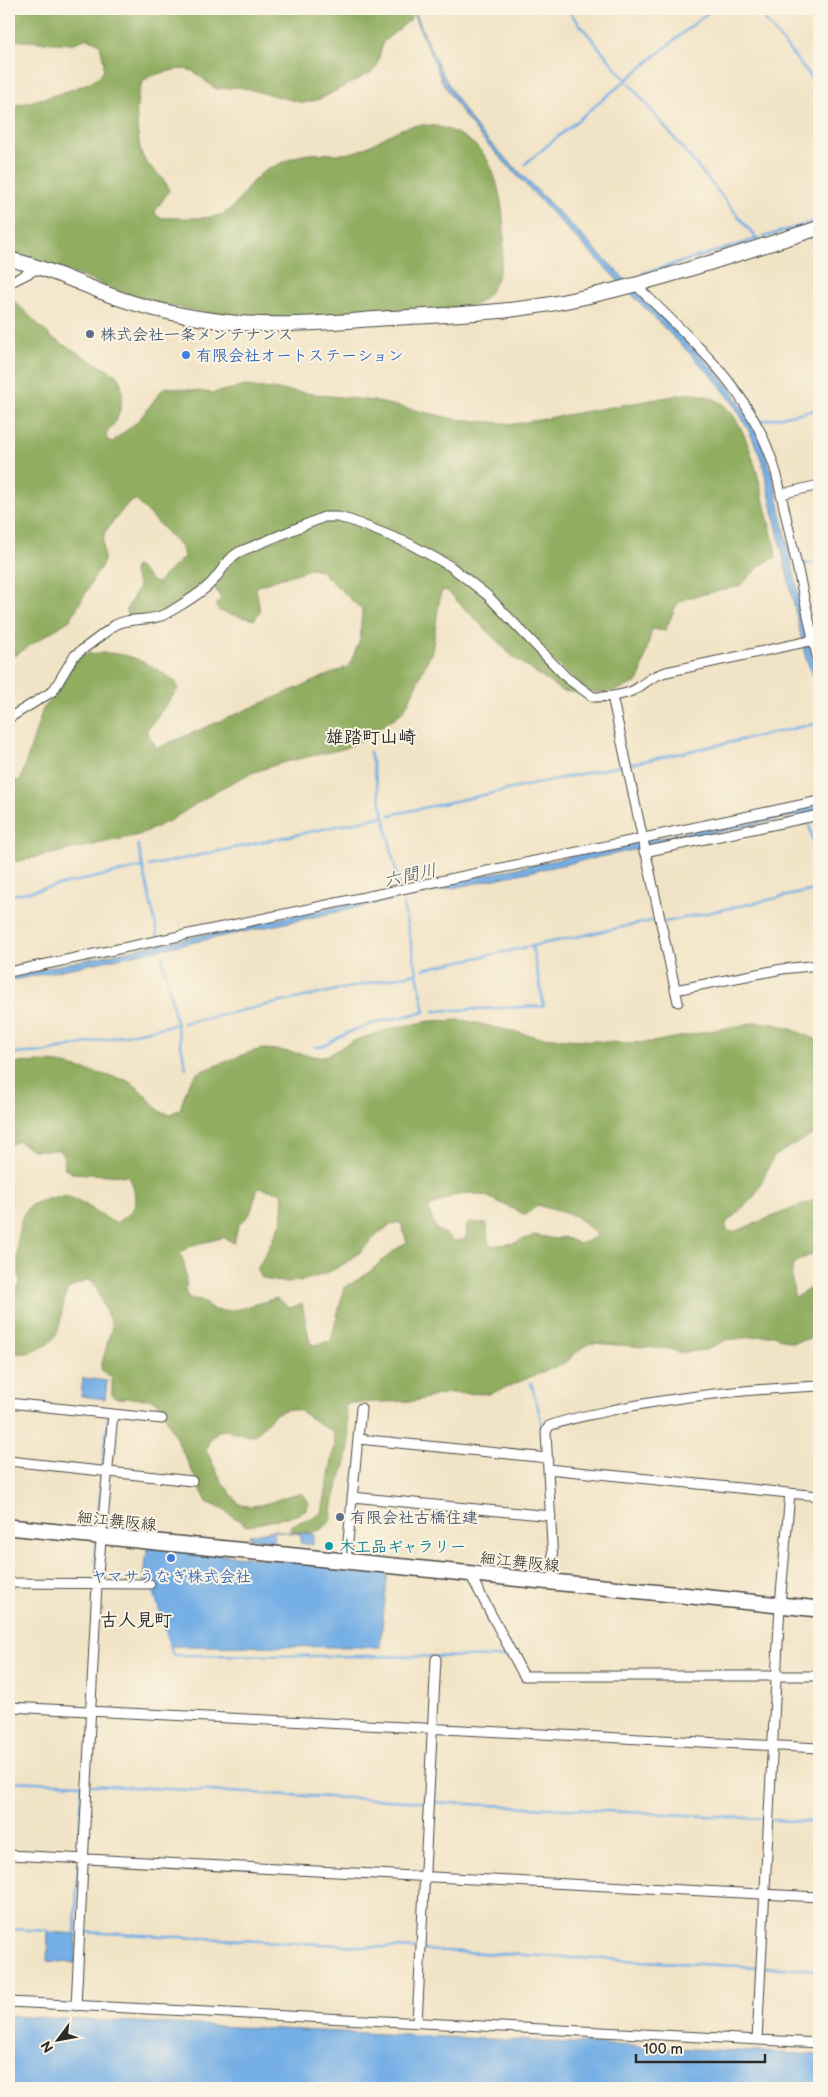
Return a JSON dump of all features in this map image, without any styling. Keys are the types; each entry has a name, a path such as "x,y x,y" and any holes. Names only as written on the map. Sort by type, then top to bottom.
{"main road":[{"name":"細江舞阪線","path":"9,1527 819,1609"}],"street":[{"path":"9,259 41,267 109,294 160,310 212,320 266,325 292,325 523,309 630,286 819,228"},
{"path":"9,283 41,267"},
{"path":"630,286 717,367 743,399 757,424 769,449 781,494 811,641 819,665"},
{"path":"781,494 819,486"},
{"path":"9,718 53,691 74,656 115,625 122,621 148,620 167,613 211,584 228,560 239,552 324,517 350,520 408,544 450,566 487,596 560,670 586,693 594,697 612,696 632,691 651,678 666,672 811,641"},
{"path":"612,696 678,1002"},
{"path":"645,846 819,801"},
{"path":"9,972 645,846 819,815"},
{"path":"675,990 782,969 819,965"},
{"path":"554,1582 547,1429 553,1424 681,1398 758,1389 819,1386"},
{"path":"9,1403 162,1419"},
{"path":"346,1561 361,1408"},
{"path":"76,2006 97,1584 113,1414"},
{"path":"358,1439 548,1458"},
{"path":"9,1461 192,1481"},
{"path":"548,1469 819,1496"},
{"path":"757,2040 780,1605 790,1493"},
{"path":"352,1497 551,1516"},
{"path":"473,1574 473,1580 524,1676 819,1676"},
{"path":"9,1583 150,1584"},
{"path":"417,2023 436,1659"},
{"path":"9,1707 819,1748"},
{"path":"9,1855 819,1897"},
{"path":"9,2002 819,2043"}],"green space":[{"path":"9,9 409,9 410,20 383,42 377,66 372,72 320,99 304,103 239,87 217,89 197,74 186,69 147,78 141,86 137,105 137,128 140,148 148,165 161,177 169,191 155,211 156,215 161,218 203,218 219,215 225,213 237,203 251,183 264,171 291,159 309,154 351,153 406,128 424,125 439,127 455,132 481,151 490,166 498,186 504,235 502,260 496,281 485,298 469,307 316,317 239,315 201,311 143,299 48,264 9,253 9,107 74,89 97,77 103,71 104,65 100,44 88,38 71,44 9,40"},
{"path":"9,296 52,338 118,376 122,392 120,411 116,421 106,434 107,440 112,442 139,420 166,387 212,393 246,386 374,401 455,419 515,424 685,394 695,394 711,398 725,406 741,428 753,459 762,492 776,557 761,565 740,586 687,598 679,602 665,631 652,629 639,681 619,689 597,692 584,689 451,564 338,514 237,550 209,582 160,614 128,616 126,610 139,587 133,572 134,567 137,566 151,580 157,583 184,557 182,548 136,500 128,503 105,532 103,541 104,561 70,620 9,659"},
{"path":"337,520 407,546 448,568 486,597 578,693 562,691 513,657 446,590 442,591 432,651 406,707 399,715 358,742 343,749 281,763 249,774 219,789 171,820 139,835 9,863 9,782 18,781 21,778 43,709 61,688 70,668 80,655 109,653 132,657 153,667 176,682 178,689 146,731 157,748 349,666 360,640 362,610 320,570 313,568 258,586 256,589 260,611 254,620 219,611 216,605 221,599 213,585 235,558 312,523"},
{"path":"462,1020 538,1037 625,1043 653,1042 765,1022 796,1031 819,1041 819,1131 774,1156 754,1197 726,1223 726,1228 730,1232 736,1231 819,1198 819,1251 796,1262 793,1266 792,1275 794,1295 796,1297 819,1283 819,1336 792,1343 774,1335 726,1340 705,1350 679,1353 671,1349 592,1343 581,1348 566,1362 490,1394 446,1393 415,1401 347,1403 345,1407 348,1426 348,1453 330,1520 328,1524 315,1532 298,1532 289,1528 322,1512 335,1444 333,1433 300,1411 288,1409 275,1414 257,1433 250,1436 226,1430 218,1431 209,1441 206,1450 222,1482 239,1504 256,1506 297,1494 302,1494 309,1503 300,1514 247,1526 222,1509 207,1502 159,1403 150,1399 115,1398 112,1395 112,1378 102,1371 101,1367 112,1326 93,1281 87,1280 68,1289 58,1329 50,1342 30,1352 9,1352 9,1288 17,1288 20,1284 18,1232 24,1213 30,1206 36,1203 62,1196 81,1202 116,1223 134,1207 135,1195 128,1176 72,1173 65,1169 63,1154 59,1150 32,1150 18,1141 9,1145 9,1063 52,1062 126,1080 137,1087 161,1112 171,1114 180,1109 188,1085 197,1073 250,1052 263,1049 277,1050 320,1057 331,1054 350,1042 393,1028 430,1021","holes":["258,1188 280,1192 283,1198 281,1223 257,1270 261,1277 273,1281 299,1281 325,1274 349,1261 387,1227 398,1222 402,1225 407,1243 396,1249 367,1274 344,1288 331,1341 314,1345 310,1343 302,1303 290,1308 276,1298 239,1309 223,1311 214,1310 201,1300 187,1298 185,1267 180,1253 196,1244 223,1237 234,1243 238,1226 250,1214","470,1193 486,1196 526,1215 537,1205 575,1216 596,1233 596,1237 580,1244 564,1237 555,1239 535,1235 514,1243 491,1246 488,1242 487,1224 470,1222 467,1225 464,1240 453,1241 443,1232 437,1230 429,1212 429,1207 453,1196"]}],"water":[{"path":"411,9 414,9 435,58 451,89 481,133 732,390 760,438 773,477 812,657 819,675 819,689 806,659 763,465 741,417 727,395 710,374 571,233 479,135 443,83"},
{"path":"819,804 819,811 9,981 9,976"},
{"path":"83,1378 107,1381 105,1399 81,1396"},
{"path":"274,1530 314,1534 313,1545 300,1543 301,1534 274,1531 273,1541 249,1538 249,1535"},
{"path":"147,1548 388,1570 380,1647 171,1646 154,1581 144,1581"},
{"path":"48,1932 77,1934 75,1963 47,1961"},
{"path":"9,2016 819,2055 819,2088 9,2088"}],"waterway":[{"path":"567,9 626,80"},
{"path":"525,164 712,9"},
{"path":"756,9 819,87"},
{"path":"629,83 757,239"},
{"path":"764,237 819,220"},
{"path":"809,238 819,235"},
{"path":"642,274 760,238"},
{"path":"761,421 819,409"},
{"path":"801,565 819,562"},
{"path":"630,764 819,723"},
{"name":"六間川","path":"370,752 399,885"},
{"path":"390,815 623,765"},
{"path":"149,866 384,816"},
{"path":"809,824 819,872"},
{"path":"138,845 158,936"},
{"path":"9,896 143,867"},
{"path":"665,922 819,889"},
{"path":"315,1047 325,1045 349,1032 370,1025 425,1012 403,904"},
{"path":"423,969 656,920"},
{"path":"434,1011 544,1006 532,946"},
{"path":"162,956 186,1068"},
{"path":"183,1023 417,973"},
{"path":"9,1054 46,1052 177,1024"},
{"path":"531,1383 541,1419 542,1435"},
{"path":"102,1469 108,1418"},
{"path":"97,1524 102,1474"},
{"path":"95,1562 96,1544"},
{"path":"150,1588 153,1588 173,1655 510,1657 511,1659"},
{"path":"9,1781 84,1784"},
{"path":"79,1854 82,1784"},
{"path":"91,1785 426,1802"},
{"path":"431,1802 765,1819"},
{"path":"772,1820 819,1822"},
{"path":"75,1934 78,1864"},
{"path":"9,1929 49,1932"},
{"path":"83,1932 418,1949"},
{"path":"423,1950 758,1967"},
{"path":"764,1967 819,1970"}],"place":[{"name":"株式会社一条メンテナンス","path":"90,334"},
{"name":"有限会社オートステーション","path":"186,355"},
{"name":"有限会社古橋住建","path":"340,1517"},
{"name":"木工品ギャラリー","path":"329,1546"},
{"name":"ヤマサうなぎ株式会社","path":"171,1558"}],"district":[{"name":"雄踏町山崎","path":"371,737"},
{"name":"古人見町","path":"136,1620"}]}
